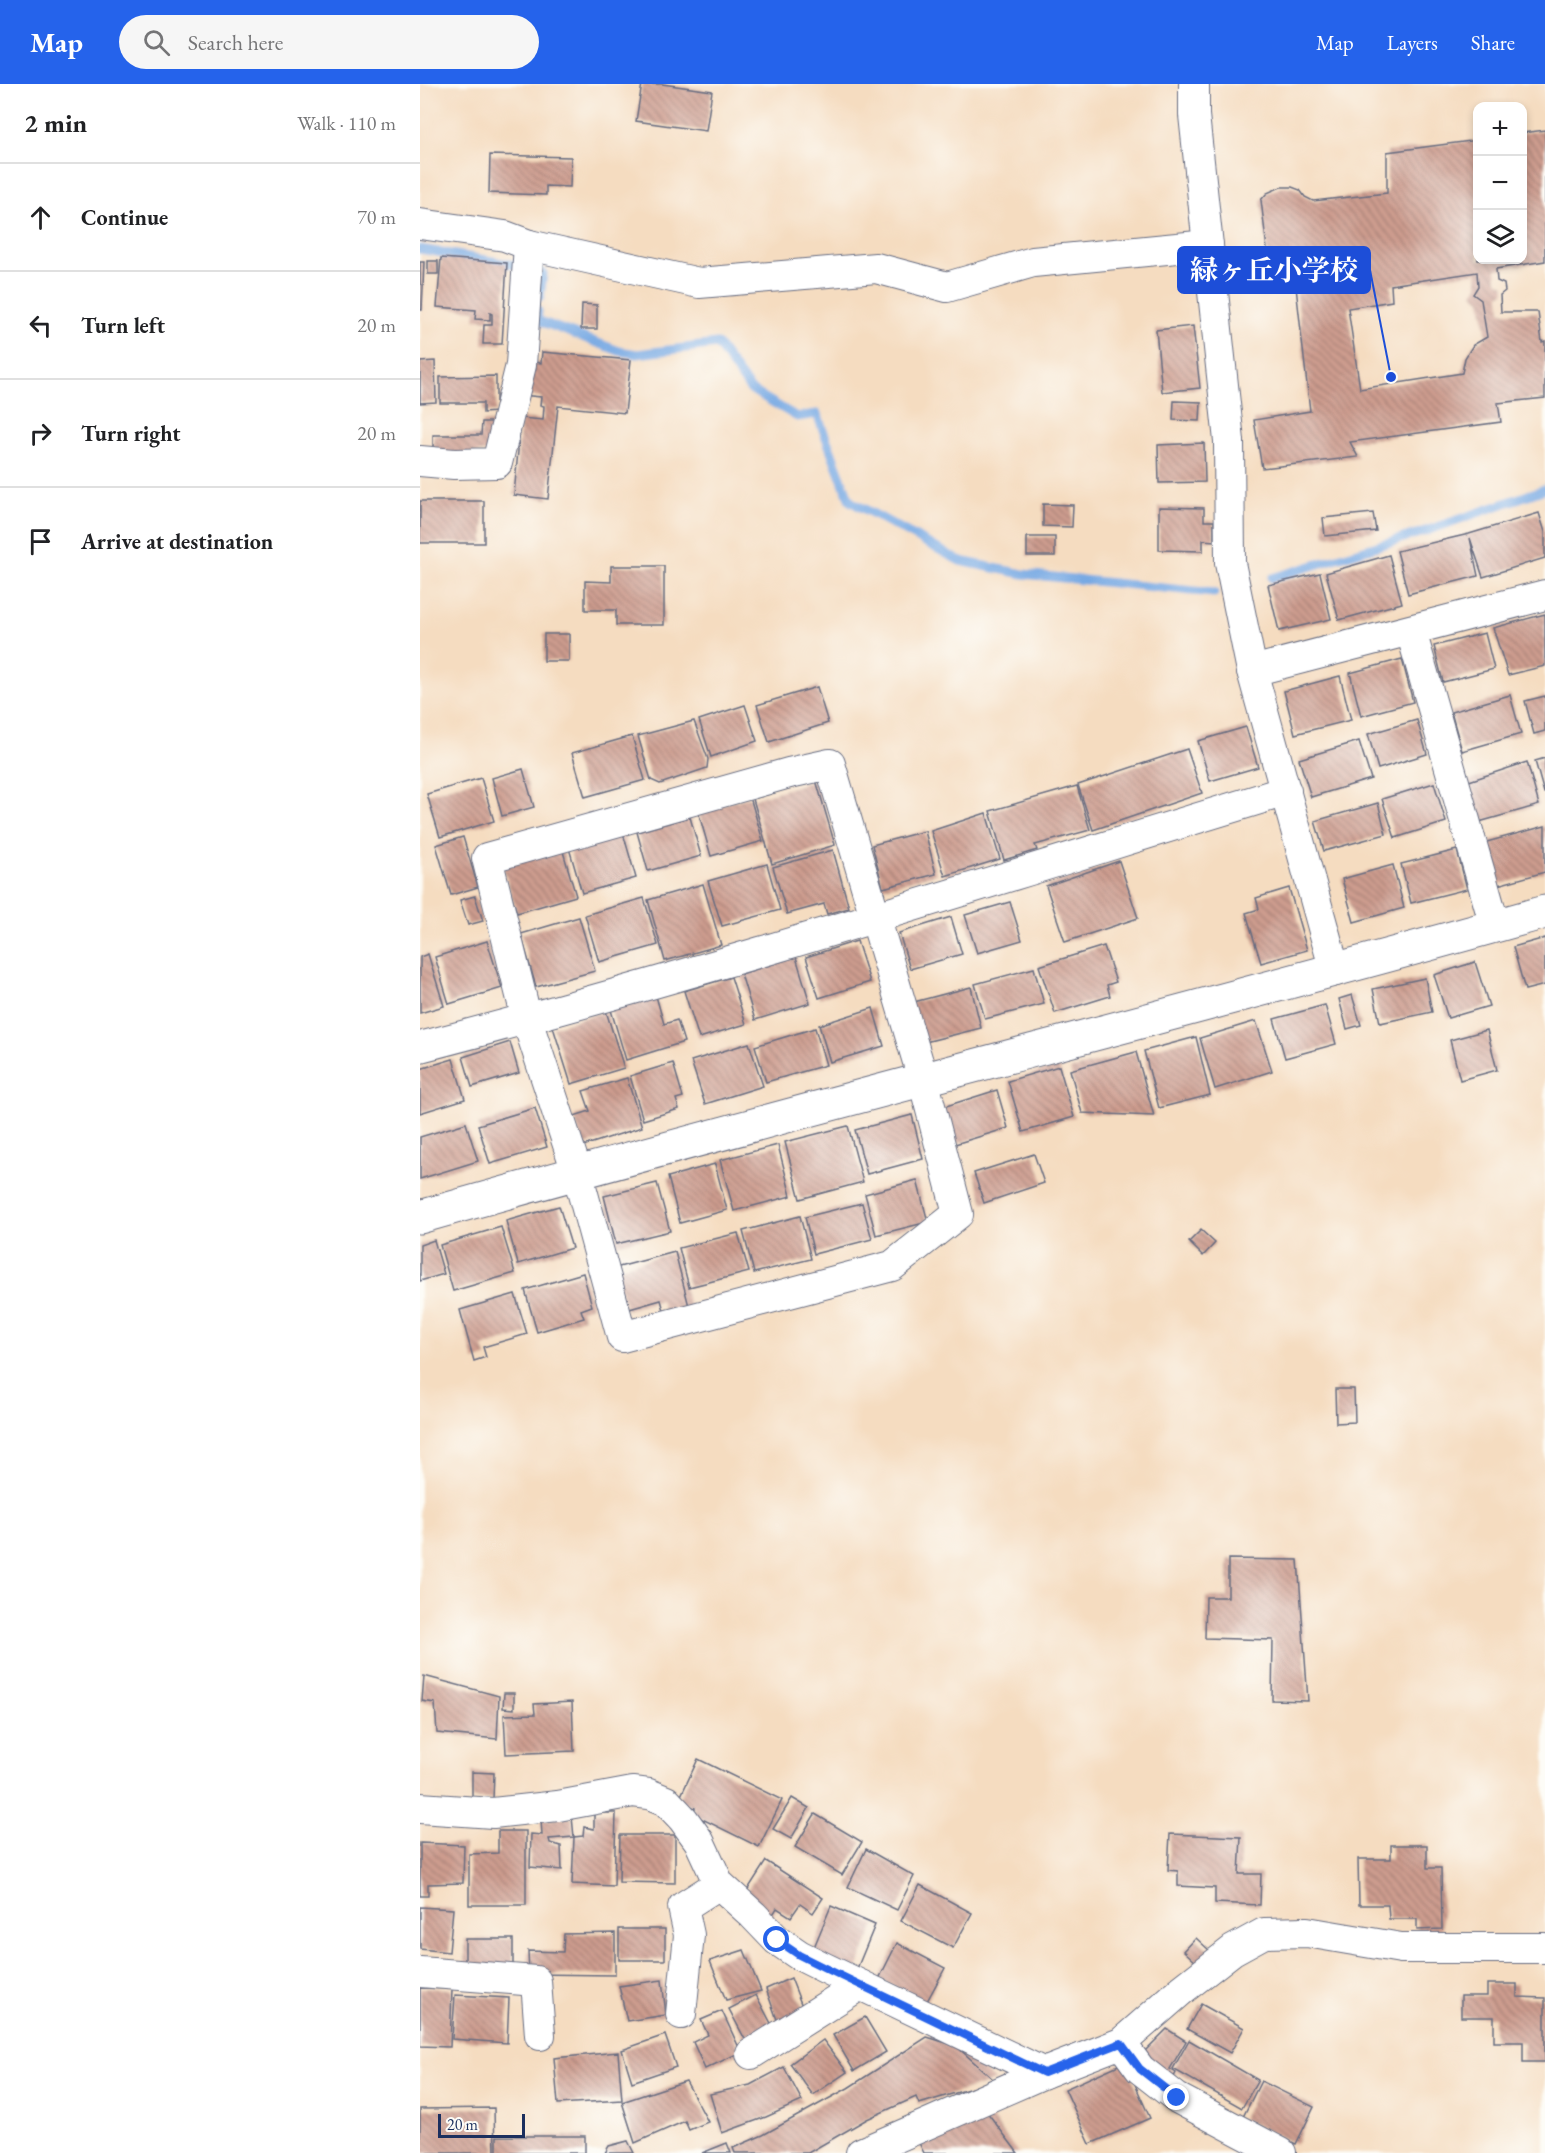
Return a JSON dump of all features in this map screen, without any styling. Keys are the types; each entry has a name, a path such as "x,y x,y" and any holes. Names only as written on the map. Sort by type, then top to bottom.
{"street":[{"path":"1194,84 1194,115 1230,441 1230,563 1252,671 1335,971"},
{"path":"420,224 505,236 529,245 699,283 876,268 947,288 1033,262 1208,245"},
{"path":"420,461 454,464 497,463 521,365 529,245"},
{"path":"1252,671 1545,595"},
{"path":"1411,631 1495,926"},
{"path":"830,764 875,918 923,1079 958,1214 892,1266 622,1337 577,1172 527,1020 487,858 789,773 830,764"},
{"path":"420,1047 527,1020 875,918 1286,790"},
{"path":"420,1217 577,1172 1335,971 1545,912"},
{"path":"420,1808 494,1813 558,1806 633,1792 649,1794 666,1801 699,1841 719,1884 777,1940 799,1955 1044,2073"},
{"path":"681,2014 689,1935 683,1907 719,1884"},
{"path":"861,2153 1044,2073 1121,2043 1183,1989 1233,1950 1264,1934 1307,1932 1401,1948 1545,1948"},
{"path":"420,1972 536,1981 540,2035"},
{"path":"751,2054 860,1985"},
{"path":"1121,2043 1140,2069 1177,2098 1281,2153"}],"building":[{"path":"642,84 662,84 712,91 706,131 636,121"},
{"path":"1545,130 1545,261 1527,264 1527,132"},
{"path":"1473,141 1473,264 1527,264 1496,269 1497,281 1504,284 1505,291 1500,295 1501,312 1538,312 1542,342 1545,341 1545,398 1498,403 1501,422 1350,442 1358,457 1262,468 1254,420 1310,411 1296,287 1272,290 1261,200 1267,193 1281,187 1300,190 1305,197 1313,201 1387,193 1387,152","holes":["1477,272 1478,286 1473,294 1481,300 1487,337 1473,345 1465,358 1462,373 1360,389 1348,308 1392,301 1391,285"]},
{"path":"490,155 571,157 570,187 546,186 546,195 489,193"},
{"path":"441,258 507,263 502,344 483,344 484,325 492,325 492,314 490,313 490,320 475,319 476,310 437,307"},
{"path":"428,261 438,261 438,274 428,274"},
{"path":"420,262 424,262 422,310 420,310"},
{"path":"582,304 597,305 597,329 581,329"},
{"path":"1193,326 1200,388 1162,392 1156,330"},
{"path":"542,352 631,360 625,413 558,406 548,499 514,495 521,418 543,420 544,406 540,405 541,397 521,395 525,361 541,363"},
{"path":"435,361 436,402 420,403 420,362"},
{"path":"496,376 496,412 483,413 483,403 440,403 440,377"},
{"path":"1174,401 1201,402 1200,421 1173,420"},
{"path":"482,422 498,422 497,450 433,459 433,435 481,435"},
{"path":"1204,443 1205,482 1159,483 1158,445"},
{"path":"420,501 484,501 484,543 420,543"},
{"path":"1043,504 1073,505 1072,527 1043,526"},
{"path":"1159,507 1204,508 1204,521 1214,521 1214,541 1203,540 1203,551 1159,550"},
{"path":"1373,513 1376,531 1325,536 1323,518"},
{"path":"1539,513 1545,532 1545,558 1483,577 1470,538 1478,576 1408,594 1397,551 1469,534"},
{"path":"1027,537 1055,537 1055,556 1027,556"},
{"path":"1389,555 1402,603 1339,620 1326,573"},
{"path":"611,566 664,566 664,625 616,625 616,610 585,610 585,581 611,582"},
{"path":"1320,573 1331,619 1279,631 1268,585"},
{"path":"1545,614 1545,666 1508,675 1493,628"},
{"path":"1485,633 1494,669 1443,682 1434,646"},
{"path":"544,634 569,634 569,661 544,661"},
{"path":"1402,659 1413,702 1361,716 1350,673"},
{"path":"1340,676 1351,720 1295,734 1284,691"},
{"path":"817,687 828,723 769,742 757,705"},
{"path":"1510,695 1521,734 1462,751 1451,712"},
{"path":"1545,696 1545,731 1534,734 1525,701"},
{"path":"745,705 757,741 711,757 699,720"},
{"path":"1417,720 1427,754 1378,769 1368,734"},
{"path":"694,721 708,759 707,768 660,784 651,780 638,736"},
{"path":"1246,727 1258,767 1210,781 1198,741"},
{"path":"632,736 645,780 585,797 572,753"},
{"path":"1359,741 1371,779 1311,797 1299,759"},
{"path":"1187,749 1202,793 1093,830 1078,785"},
{"path":"1545,758 1545,793 1544,793 1535,761"},
{"path":"1527,762 1539,805 1479,822 1466,782"},
{"path":"523,769 534,807 502,816 492,778"},
{"path":"481,778 494,821 440,837 427,794"},
{"path":"816,780 835,845 772,864 753,799"},
{"path":"1434,783 1446,822 1395,838 1382,799"},
{"path":"1077,786 1090,830 1035,845 1037,850 1004,860 990,811"},
{"path":"750,797 763,841 711,856 698,811"},
{"path":"1378,803 1386,834 1324,851 1315,821"},
{"path":"986,813 1000,859 945,876 931,831"},
{"path":"690,817 701,856 648,871 637,832"},
{"path":"1545,826 1545,872 1494,886 1483,843"},
{"path":"925,831 936,874 883,888 872,845"},
{"path":"623,833 636,878 582,893 569,848"},
{"path":"463,837 478,887 451,895 436,845"},
{"path":"562,848 576,896 517,913 502,864"},
{"path":"833,850 849,908 827,914 824,904 787,914 773,867"},
{"path":"1457,850 1467,889 1411,903 1401,864"},
{"path":"1119,861 1138,918 1065,942 1046,886"},
{"path":"767,864 780,910 722,926 708,881"},
{"path":"1393,865 1404,908 1354,922 1342,879"},
{"path":"703,884 721,945 665,961 648,900"},
{"path":"1289,888 1307,950 1261,963 1246,913 1259,909 1256,898"},
{"path":"475,896 483,921 468,925 460,900"},
{"path":"644,898 658,945 599,962 585,915"},
{"path":"1010,902 1022,940 977,953 965,915"},
{"path":"579,917 595,971 536,987 521,934"},
{"path":"951,917 962,954 910,969 899,933"},
{"path":"1545,938 1545,985 1525,990 1513,947"},
{"path":"487,941 502,988 449,1004 435,957"},
{"path":"857,941 870,982 819,998 806,957"},
{"path":"1104,946 1116,982 1107,985 1110,996 1055,1013 1039,966"},
{"path":"428,954 444,1006 420,1013 420,957"},
{"path":"796,957 810,1003 755,1020 741,974"},
{"path":"1475,962 1489,1006 1448,1018 1434,975"},
{"path":"1034,968 1044,1004 985,1019 975,984"},
{"path":"731,977 746,1024 699,1038 684,991"},
{"path":"1425,978 1432,1012 1380,1023 1373,989"},
{"path":"971,987 981,1028 921,1043 910,1003"},
{"path":"1352,995 1361,1025 1347,1029 1339,999"},
{"path":"656,996 664,1024 677,1020 684,1042 626,1060 611,1010"},
{"path":"1325,1005 1336,1044 1285,1058 1274,1019"},
{"path":"873,1008 884,1046 830,1062 819,1025"},
{"path":"606,1011 624,1068 571,1084 553,1027"},
{"path":"1256,1021 1272,1071 1215,1089 1200,1038"},
{"path":"815,1028 826,1065 766,1082 755,1046"},
{"path":"1487,1030 1497,1070 1460,1080 1450,1040"},
{"path":"1196,1037 1210,1095 1159,1108 1144,1051"},
{"path":"510,1042 519,1073 472,1087 463,1057"},
{"path":"749,1043 763,1086 705,1104 691,1061"},
{"path":"1136,1052 1154,1116 1082,1113 1070,1070"},
{"path":"453,1059 465,1099 420,1113 420,1069"},
{"path":"673,1063 683,1097 676,1099 679,1109 643,1120 630,1076"},
{"path":"1059,1066 1074,1117 1023,1132 1008,1081"},
{"path":"627,1078 642,1127 583,1146 574,1116 590,1111 583,1091"},
{"path":"997,1090 1008,1128 955,1144 943,1107"},
{"path":"535,1108 547,1147 490,1164 478,1125"},
{"path":"912,1115 923,1159 867,1174 855,1130"},
{"path":"466,1123 478,1161 420,1179 420,1137"},
{"path":"848,1126 863,1182 800,1199 785,1142"},
{"path":"778,1145 791,1196 734,1211 720,1160"},
{"path":"1034,1154 1044,1183 984,1203 974,1173"},
{"path":"715,1164 727,1210 680,1223 668,1177"},
{"path":"917,1180 928,1222 876,1235 865,1194"},
{"path":"657,1183 670,1231 616,1244 604,1196"},
{"path":"862,1203 872,1239 814,1254 805,1217"},
{"path":"559,1206 572,1248 518,1264 506,1221"},
{"path":"800,1216 811,1259 754,1273 743,1231"},
{"path":"501,1227 515,1273 453,1291 440,1245"},
{"path":"1201,1230 1215,1243 1203,1256 1189,1242"},
{"path":"738,1233 749,1272 689,1287 679,1248"},
{"path":"434,1240 444,1274 420,1281 420,1245"},
{"path":"675,1252 690,1310 666,1317 661,1300 626,1310 615,1268"},
{"path":"583,1273 592,1306 581,1310 584,1318 537,1332 525,1290"},
{"path":"515,1294 527,1334 483,1347 486,1357 474,1361 460,1310"},
{"path":"1335,1389 1354,1389 1355,1422 1336,1423"},
{"path":"1228,1559 1298,1560 1308,1701 1272,1700 1273,1640 1205,1638 1206,1597 1228,1597"},
{"path":"424,1676 499,1696 497,1739 437,1733 435,1703 422,1701"},
{"path":"504,1693 514,1693 514,1709 503,1708"},
{"path":"572,1702 574,1751 506,1754 504,1715 535,1714 534,1704"},
{"path":"698,1759 782,1800 759,1847 692,1814 695,1808 679,1800"},
{"path":"472,1772 494,1773 493,1799 472,1799"},
{"path":"792,1798 809,1808 791,1839 773,1829"},
{"path":"594,1813 616,1813 614,1886 572,1884 574,1837 583,1836 584,1827 594,1829"},
{"path":"815,1814 862,1842 842,1875 795,1847"},
{"path":"572,1817 574,1837 549,1839 550,1843 561,1846 562,1870 530,1867 531,1834 542,1835 541,1820"},
{"path":"498,1831 526,1831 526,1905 469,1905 469,1854 498,1853"},
{"path":"1170,1834 1241,1837 1239,1874 1261,1874 1260,1905 1215,1903 1215,1888 1178,1886 1178,1871 1168,1870"},
{"path":"620,1835 675,1835 675,1883 619,1882"},
{"path":"420,1843 464,1845 463,1883 428,1884 428,1896 420,1896"},
{"path":"1391,1845 1427,1845 1427,1868 1441,1868 1442,1929 1417,1930 1417,1919 1389,1919 1388,1905 1359,1905 1358,1859 1391,1859"},
{"path":"866,1849 914,1876 897,1910 848,1887"},
{"path":"766,1861 823,1898 813,1913 800,1904 791,1917 777,1908 772,1916 743,1897"},
{"path":"920,1885 972,1913 953,1948 901,1921"},
{"path":"831,1906 875,1925 856,1971 812,1952"},
{"path":"420,1907 453,1909 449,1952 420,1949"},
{"path":"619,1929 665,1929 665,1960 619,1960"},
{"path":"615,1933 615,1975 529,1974 528,1951 563,1952 564,1934"},
{"path":"1196,1938 1210,1951 1198,1964 1184,1951"},
{"path":"465,1939 513,1939 513,1974 465,1973"},
{"path":"897,1943 945,1968 926,2003 879,1979"},
{"path":"744,1950 761,1991 726,2000 710,1961"},
{"path":"791,1978 805,2014 780,2028 766,1989"},
{"path":"662,1980 666,2015 627,2021 619,1986"},
{"path":"1487,1984 1517,1984 1517,1997 1545,1998 1545,2062 1523,2062 1523,2042 1494,2042 1494,2017 1461,2017 1461,1996 1487,1996"},
{"path":"420,1988 452,1989 450,2047 420,2046"},
{"path":"455,1995 509,1998 507,2043 452,2039"},
{"path":"756,1995 775,2031 748,2045 729,2009"},
{"path":"1201,2004 1244,2028 1230,2053 1187,2029"},
{"path":"722,2011 741,2052 705,2069 693,2042 708,2035 701,2020"},
{"path":"865,2017 886,2052 854,2071 833,2035"},
{"path":"1167,2029 1186,2041 1170,2069 1176,2073 1170,2084 1139,2057"},
{"path":"665,2035 676,2067 632,2082 622,2050"},
{"path":"927,2037 956,2046 995,2081 919,2104 916,2097 867,2119 808,2153 735,2153 733,2148 763,2135 848,2088"},
{"path":"823,2040 847,2072 813,2095 790,2064"},
{"path":"1189,2040 1258,2080 1242,2108 1173,2069"},
{"path":"618,2052 622,2100 558,2104 554,2058"},
{"path":"1125,2062 1150,2118 1090,2144 1065,2089"},
{"path":"784,2067 802,2101 722,2133 710,2094 750,2085"},
{"path":"686,2081 708,2122 689,2130 685,2121 635,2143 622,2102"},
{"path":"1261,2081 1314,2107 1296,2144 1242,2119"},
{"path":"494,2108 495,2153 420,2153 420,2109"},
{"path":"987,2112 1018,2153 924,2153 918,2141"},
{"path":"497,2136 585,2136 585,2153 497,2153"},
{"path":"628,2141 634,2153 605,2153 609,2146"},
{"path":"727,2143 731,2153 702,2153"}],"waterway":[{"path":"420,249 515,265"},
{"path":"540,297 543,273"},
{"path":"538,311 537,320 619,351 637,354 717,344 750,389 797,417 817,414 850,501 960,561 1023,574 1214,593"},
{"path":"1272,578 1423,532 1545,489"}],"place":[{"name":"緑ヶ丘小学校","path":"1391,377"}],"route":[{"path":"777,1940 799,1955 825,1968 1044,2073 1121,2043 1140,2069 1177,2098"}]}
